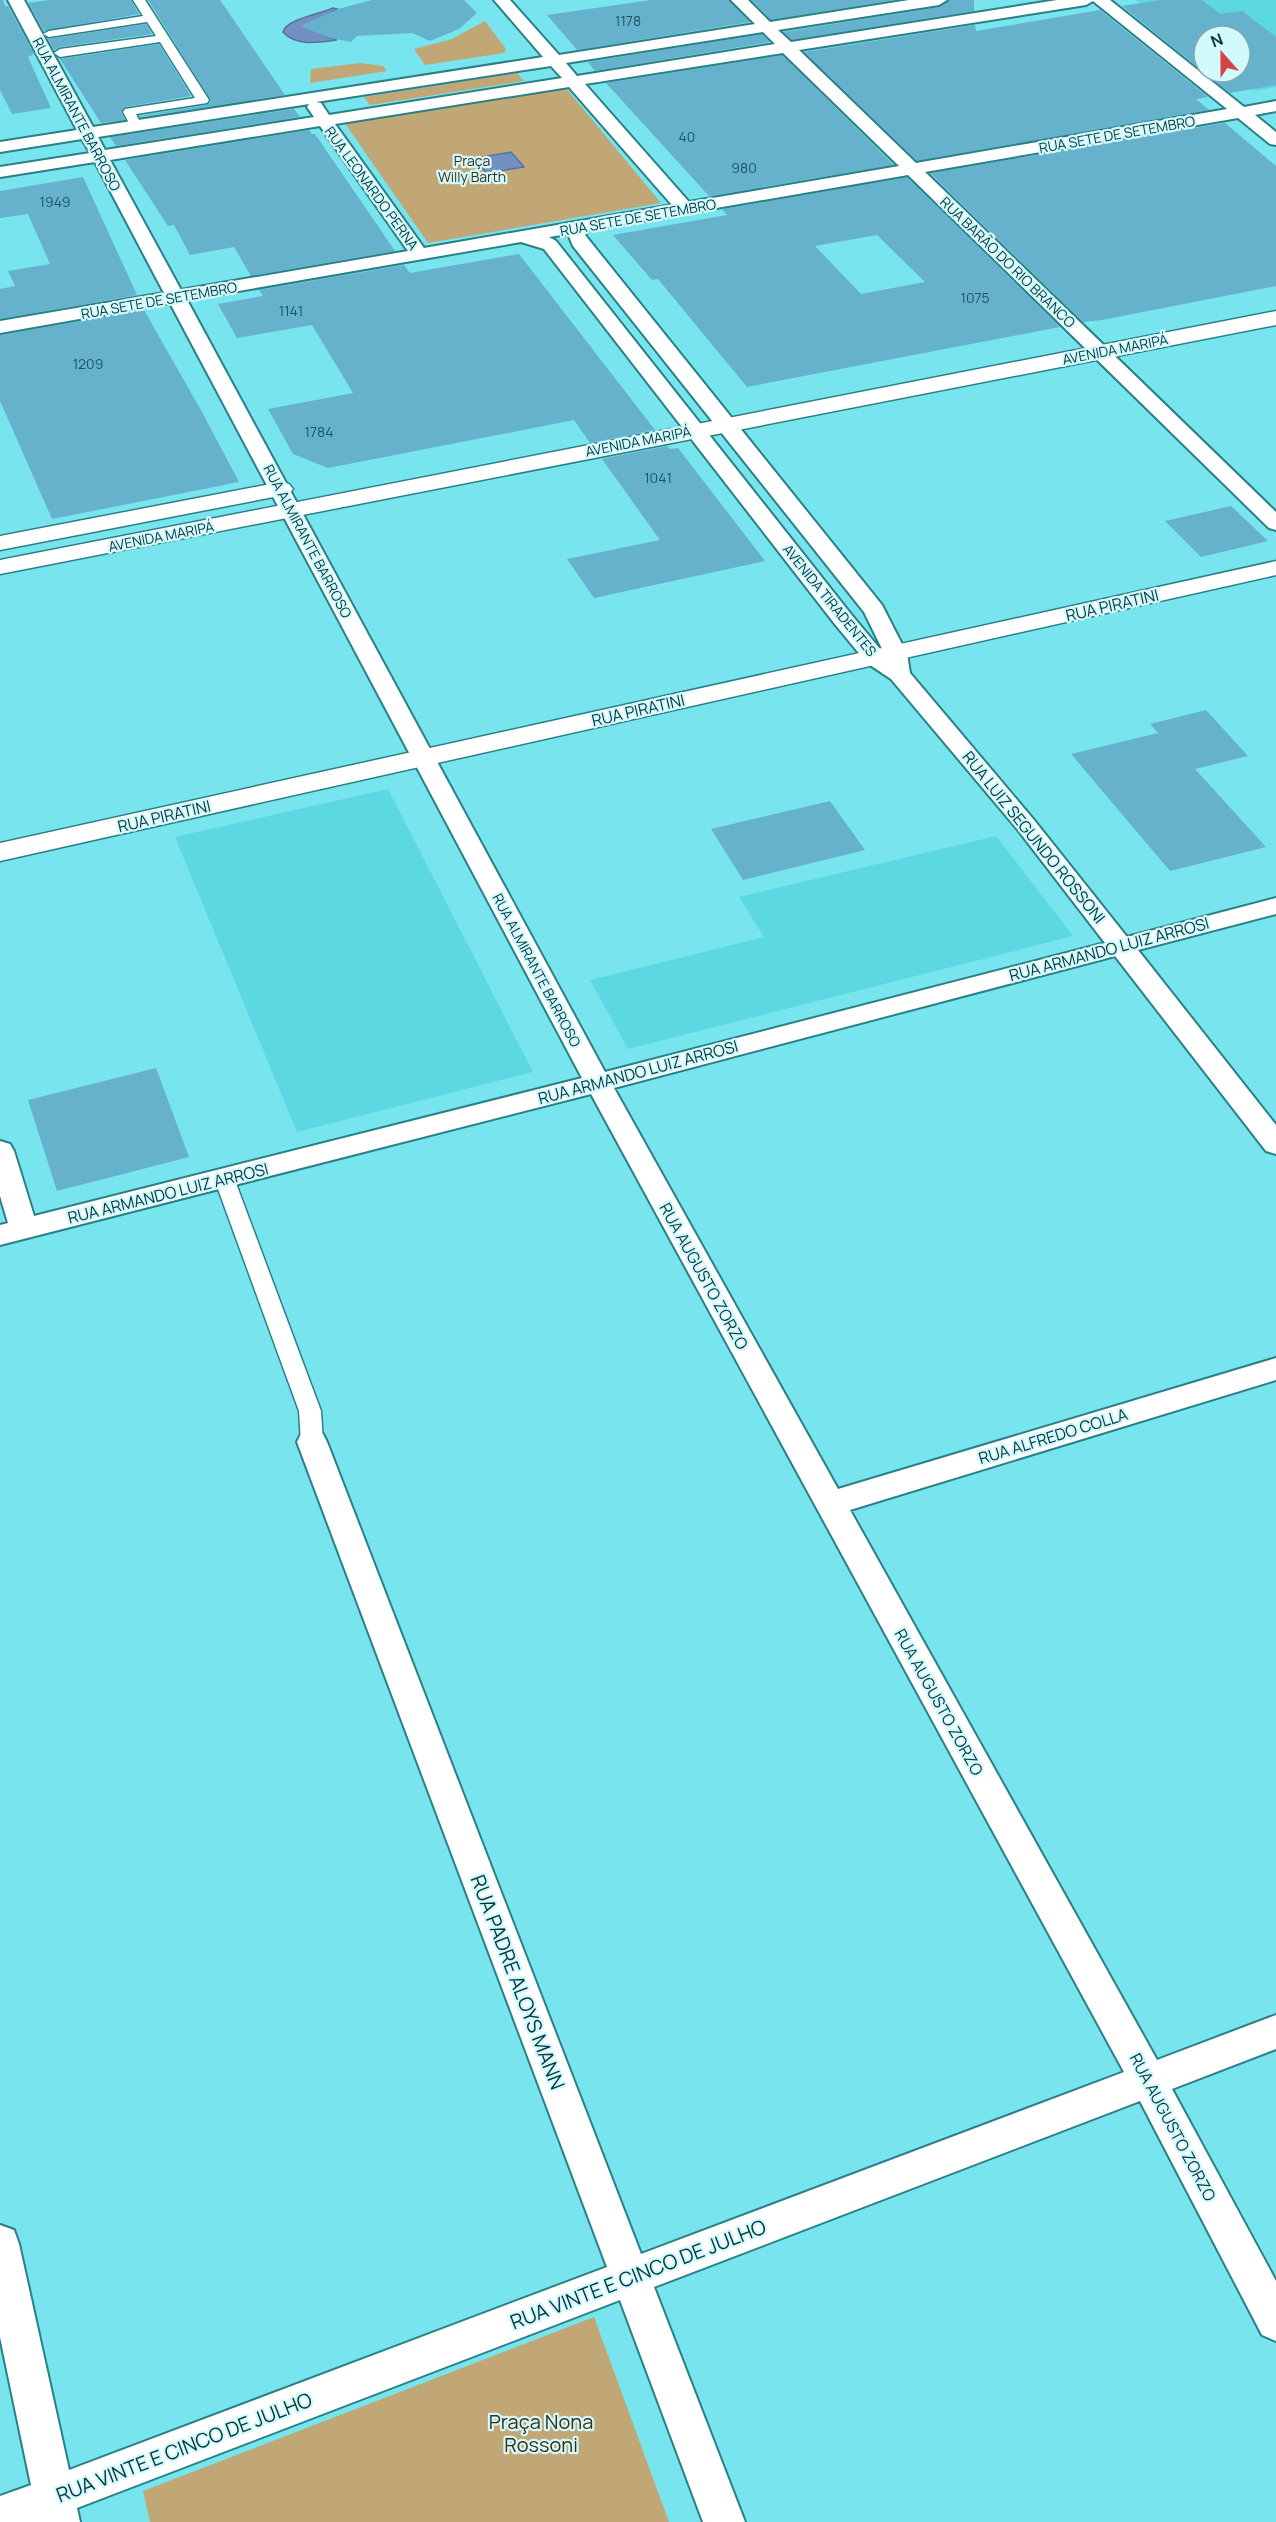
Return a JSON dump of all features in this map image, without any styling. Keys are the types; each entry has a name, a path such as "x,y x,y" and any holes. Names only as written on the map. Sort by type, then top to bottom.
{"main road":[{"name":"AVENIDA MARIPÁ","path":"0,543 219,501 339,489 1094,344 1143,334 1276,299"},
{"name":"AVENIDA MARIPÁ","path":"1143,334 1276,318"},
{"name":"AVENIDA MARIPÁ","path":"450,457 635,432"},
{"name":"AVENIDA MARIPÁ","path":"0,567 233,522 290,495"},
{"path":"219,501 235,505 239,514 233,522"},
{"name":"RUA PIRATINI","path":"0,852 424,758 890,662 1276,568"}],"street":[{"name":"RUA ALMIRANTE BARROSO","path":"16,0 176,297 290,495 424,758 598,1083"},
{"path":"139,0 203,100 129,112 139,122"},
{"path":"502,0 685,209"},
{"name":"RUA BARÃO DO RIO BRANCO","path":"739,0 1276,524"},
{"path":"0,147 88,134 139,122 270,105 939,0"},
{"path":"0,172 787,48 1040,4 1086,0"},
{"path":"1100,0 1276,140"},
{"path":"49,33 150,18"},
{"path":"817,19 811,27 812,33 824,38 838,39"},
{"path":"716,35 732,39 741,46 742,52 737,56"},
{"path":"60,53 163,38"},
{"path":"602,53 597,57 595,64 602,70 620,74"},
{"path":"512,67 534,75 536,81 528,89"},
{"path":"355,92 349,99 349,105 373,113"},
{"name":"RUA LEONARDO PERNA","path":"309,99 420,255"},
{"path":"270,105 294,113 294,119 285,127"},
{"name":"RUA SETE DE SETEMBRO","path":"0,327 1276,106"},
{"path":"139,122 133,135 133,141 155,148"},
{"path":"33,142 44,147 49,154 40,166"},
{"path":"582,227 576,235 584,248"},
{"name":"AVENIDA TIRADENTES","path":"522,237 540,240 550,245 842,618 890,662"},
{"path":"556,253 564,248 584,248"},
{"name":"AVENIDA TIRADENTES","path":"584,248 874,610 890,662"},
{"path":"655,379 662,384 678,385 684,383 684,373"},
{"path":"719,460 727,452 749,454"},
{"path":"842,618 862,620 874,610"},
{"name":"RUA LUIZ SEGUNDO ROSSONI","path":"890,662 1026,825 1276,1144"},
{"name":"RUA ARMANDO LUIZ ARROSI","path":"12,1232 598,1083 1276,906"},
{"name":"RUA AUGUSTO ZORZO","path":"598,1083 1148,2080 1276,2322"},
{"path":"0,1151 12,1232"},
{"path":"224,1178 310,1411 312,1442"},
{"name":"RUA ALFREDO COLLA","path":"830,1504 1276,1369"},
{"name":"RUA PADRE ALOYS MANN","path":"312,1442 724,2522"},
{"name":"RUA VINTE E CINCO DE JULHO","path":"0,2517 56,2509 630,2277 1276,2031"},
{"path":"0,2244 56,2509"}],"shaded area":[{"path":"1136,0 1276,0 1276,87 1256,91 1247,84 1252,84 1252,24 1192,24 1192,43"},
{"path":"333,8 337,9 318,20 325,36 337,40 301,42 288,37 283,32 286,27 297,20"},
{"path":"511,152 524,167 486,173 475,158"},
{"path":"388,789 533,1072 297,1132 175,837"},
{"path":"996,836 1073,936 628,1049 590,980 764,937 739,897"}],"green space":[{"path":"485,21 506,49 504,53 425,65 414,49 452,39"},
{"path":"360,63 383,66 387,71 310,83 311,69"},
{"path":"517,73 524,81 370,105 364,97"},
{"name":"Praça Willy Barth","path":"565,87 661,203 428,243 344,122"},
{"name":"Praça Nona Rossoni","path":"594,2317 669,2522 150,2522 143,2491"}],"building":[{"path":"0,0 8,6 34,54 28,57 51,108 12,114 0,90"},
{"path":"49,0 131,0 139,14 44,31 28,3"},
{"path":"148,0 220,0 285,95 140,117 207,105 211,101"},
{"path":"372,0 464,0 477,13 459,29 430,41 412,33 357,36 351,42 330,38 300,26 338,9"},
{"path":"651,0 729,0 750,22 577,50 547,15"},
{"path":"751,0 895,0 771,20"},
{"path":"949,0 974,0 974,11 792,40 783,32 939,7"},
{"path":"1161,0 1202,0 1220,14 1242,11 1276,37 1276,85 1230,93 1219,84 1252,84 1252,24 1192,24 1192,62 1122,6"},
{"path":"1100,10 1208,97 1196,99 1209,110 917,161 804,52 975,25 976,31"},
{"path":"146,24 152,34 60,47 54,50 48,39"},
{"path":"762,34 770,42 595,71 588,62"},
{"path":"159,44 191,96 125,107 121,113 125,120 101,123 60,59"},
{"path":"782,55 894,165 709,196 606,83"},
{"path":"294,109 300,117 116,146 110,137"},
{"path":"1225,123 1276,166 1276,286 1102,320 1083,322 930,173"},
{"path":"309,130 315,134 395,251 251,276 234,247 190,255 174,225 168,226 125,160"},
{"path":"83,177 137,295 0,319 0,289 15,286 8,271 50,264 28,214 0,218 0,191"},
{"path":"907,177 1060,327 747,387 658,279 652,280 613,235 727,215 722,209","holes":["877,235 925,282 861,294 815,246"]},
{"path":"519,254 655,430 590,443 574,420 328,468 293,454 268,409 353,393 312,325 237,338 218,304 263,296 259,290 404,265 410,273"},
{"path":"144,310 239,482 52,519 0,401 0,335"},
{"path":"667,446 670,449 678,448 765,561 594,598 567,559 660,540 602,459"},
{"path":"1231,506 1268,541 1201,557 1165,521"},
{"path":"1206,710 1248,756 1195,769 1266,847 1170,871 1071,754 1158,733 1150,724"},
{"path":"830,801 865,850 743,880 711,829"},
{"path":"156,1068 189,1157 57,1191 28,1100"}]}
